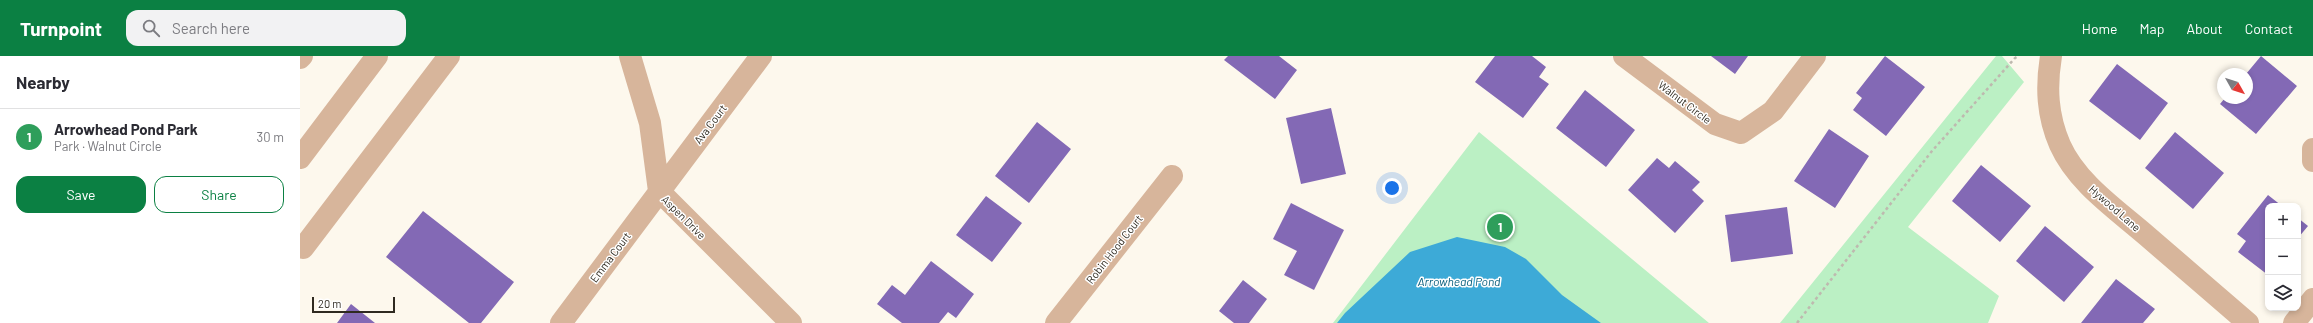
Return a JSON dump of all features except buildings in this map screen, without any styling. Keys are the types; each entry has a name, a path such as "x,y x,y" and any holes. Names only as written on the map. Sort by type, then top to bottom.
{"street":[{"path":"300,158 377,56"},
{"path":"300,245 303,248 449,56"},
{"name":"Aspen Drive","path":"630,56 650,123 659,191 791,323"},
{"name":"Ava Court","path":"659,191 761,56"},
{"name":"Walnut Circle","path":"1624,56 1715,124 1741,133 1773,111 1815,56"},
{"name":"Hywood Lane","path":"2051,56 2047,82 2048,111 2060,145 2073,168 2104,199 2248,323"},
{"path":"2313,149 2313,161"},
{"name":"Robin Hood Court","path":"1056,323 1172,176"},
{"name":"Emma Court","path":"561,323 659,191"},
{"path":"2294,323 2313,299"}],"path":[{"path":"1797,323 1932,151 2015,58 2019,56"}],"green space":[{"path":"1996,56 2002,56 2024,82 1908,227 1999,296 1988,323 1780,323"},
{"path":"1479,132 1709,323 1333,323"}],"water":[{"name":"Arrowhead Pond","path":"1457,237 1505,247 1526,259 1562,295 1601,323 1337,323 1345,313 1410,252"}],"place":[{"name":"Arrowhead Pond Park","path":"1500,227"}]}
